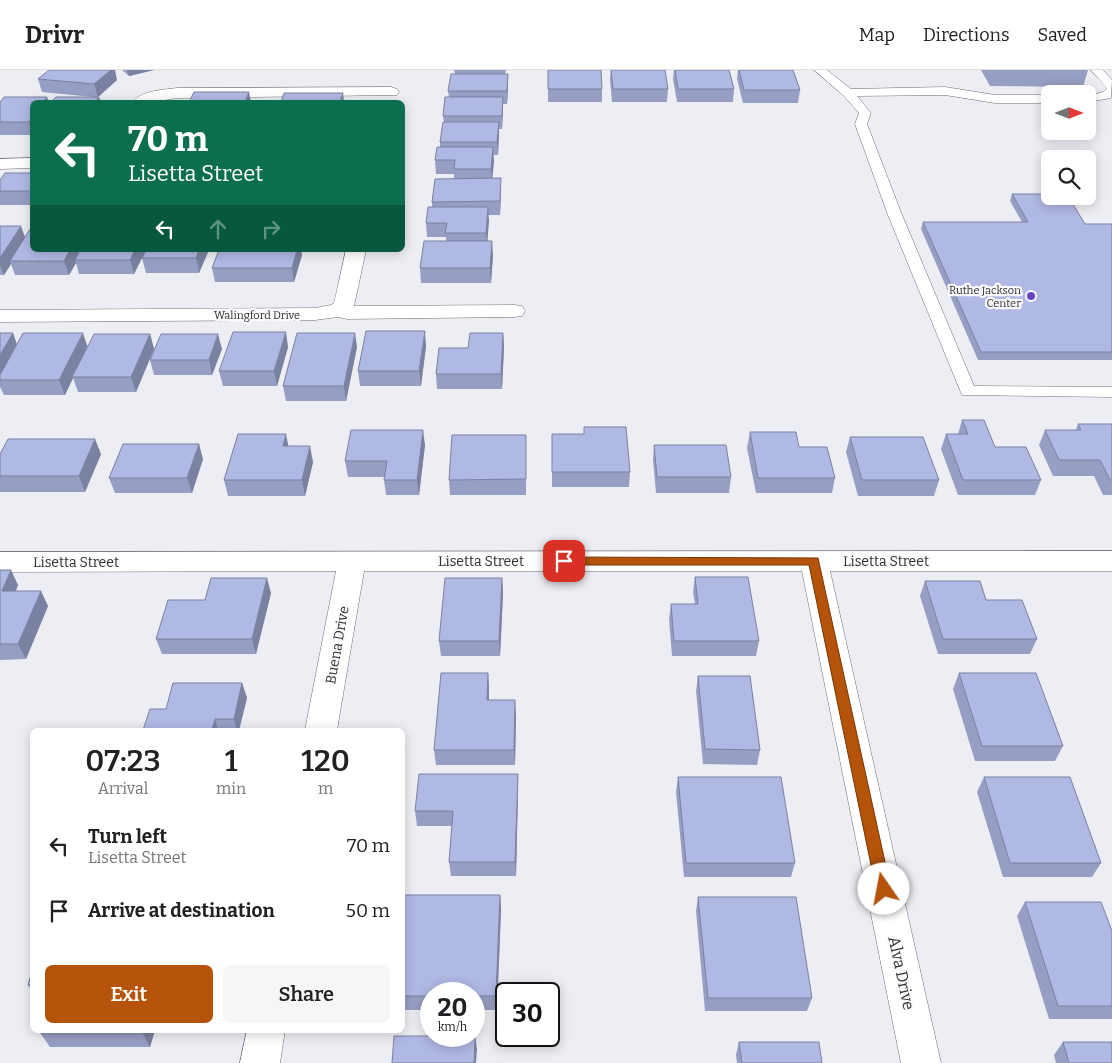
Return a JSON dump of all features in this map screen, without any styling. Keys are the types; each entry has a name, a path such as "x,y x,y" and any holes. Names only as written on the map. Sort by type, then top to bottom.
{"street":[{"path":"145,100 152,96 177,93 391,91"},
{"path":"0,164 30,164"},
{"path":"338,311 344,305 356,252"},
{"name":"Walingford Drive","path":"0,316 315,314 338,311 347,313 514,311"},
{"name":"Buena Drive","path":"322,728 352,561"},
{"name":"Alva Drive","path":"814,561 921,1063"},
{"name":"Lisetta Street","path":"0,562 1112,561"},
{"path":"260,1063 265,1033"}],"lane":[{"path":"820,70 848,93 865,113 861,124 895,215 968,391 1112,392"},
{"path":"1096,98 1108,96 1112,88 1097,70"},
{"path":"848,93 946,91 995,99 1041,100"}],"building":[{"path":"49,70 111,70 94,84 38,79"},
{"path":"548,70 601,70 602,89 548,89"},
{"path":"611,70 665,70 668,89 613,89"},
{"path":"675,70 729,70 734,89 678,89"},
{"path":"739,70 793,70 800,90 744,90"},
{"path":"451,74 508,74 507,91 448,91"},
{"path":"194,92 249,92 246,100 190,100"},
{"path":"284,93 343,93 341,100 282,100"},
{"path":"4,97 47,97 45,100 30,100 29,122 0,122 0,102"},
{"path":"56,97 99,97 97,100 53,100"},
{"path":"445,97 503,97 502,116 443,116"},
{"path":"443,122 499,122 497,142 440,142"},
{"path":"437,147 493,147 491,169 454,169 455,160 435,160"},
{"path":"5,173 30,173 30,191 0,191 0,180"},
{"path":"501,178 500,201 432,202 435,179"},
{"name":"Ruthe Jackson Center","path":"1012,194 1041,194 1041,205 1073,205 1085,224 1112,224 1112,352 981,352 923,222 1028,222"},
{"path":"428,207 488,207 486,233 445,233 447,223 426,223"},
{"path":"0,226 21,226 0,258"},
{"path":"30,229 30,252 69,252 64,261 10,261"},
{"path":"424,241 492,241 490,268 420,268"},
{"path":"79,252 134,252 130,260 75,260"},
{"path":"145,252 198,252 196,258 142,258"},
{"path":"218,252 296,252 292,268 212,268"},
{"path":"366,331 425,331 419,371 358,371"},
{"path":"233,332 286,332 274,371 219,371"},
{"path":"0,333 13,333 0,355"},
{"path":"23,333 83,333 59,380 0,380 0,375"},
{"path":"297,333 355,333 344,386 283,386"},
{"path":"470,333 503,333 501,374 436,374 439,348 468,348"},
{"path":"94,334 150,334 131,377 72,377"},
{"path":"161,334 218,334 209,360 150,360"},
{"path":"962,420 984,420 995,447 1026,447 1041,480 963,480 946,434 968,434"},
{"path":"1078,424 1112,424 1112,480 1110,480 1100,460 1059,460 1045,430 1081,430"},
{"path":"584,427 626,427 630,472 552,472 552,434 584,434"},
{"path":"351,430 423,430 417,480 384,480 387,461 345,461"},
{"path":"750,432 796,432 799,447 827,447 835,478 758,478"},
{"path":"238,434 286,434 283,446 310,446 302,480 224,480"},
{"path":"452,435 526,435 526,479 449,480"},
{"path":"850,437 923,437 939,480 862,480"},
{"path":"8,439 95,439 79,476 0,476 0,454"},
{"path":"123,444 199,444 187,478 109,478"},
{"path":"654,445 726,445 731,477 657,477"},
{"path":"0,570 11,570 2,591 41,591 18,644 0,644"},
{"path":"695,577 748,577 759,641 674,641 671,604 698,604"},
{"path":"211,578 267,578 252,639 156,639 168,600 205,600"},
{"path":"445,578 502,578 499,641 439,641"},
{"path":"925,581 980,581 986,600 1022,600 1037,639 943,639"},
{"path":"441,673 488,673 487,700 515,700 514,750 434,750"},
{"path":"959,673 1036,673 1063,746 982,746"},
{"path":"698,676 750,676 760,750 705,749"},
{"path":"173,683 242,683 234,719 215,719 213,728 144,728 150,709 166,709"},
{"path":"419,774 518,774 515,862 449,862 453,811 415,811"},
{"path":"678,777 781,777 795,863 686,863"},
{"path":"984,777 1070,777 1101,863 1010,863"},
{"path":"405,895 500,895 495,996 485,996 485,982 420,982 420,996 405,996"},
{"path":"698,897 796,897 812,998 708,998"},
{"path":"1025,902 1101,902 1112,931 1112,1006 1058,1006"},
{"path":"41,1033 143,1033 143,1034"},
{"path":"394,1036 420,1036 420,1047 475,1047 474,1063 392,1063"},
{"path":"739,1042 819,1042 822,1063 742,1063"},
{"path":"1063,1042 1112,1042 1112,1063 1069,1063"}],"place":[{"name":"Ruthe Jackson Center","path":"1031,296"}],"route":[{"path":"564,561 814,561 884,889"}]}
